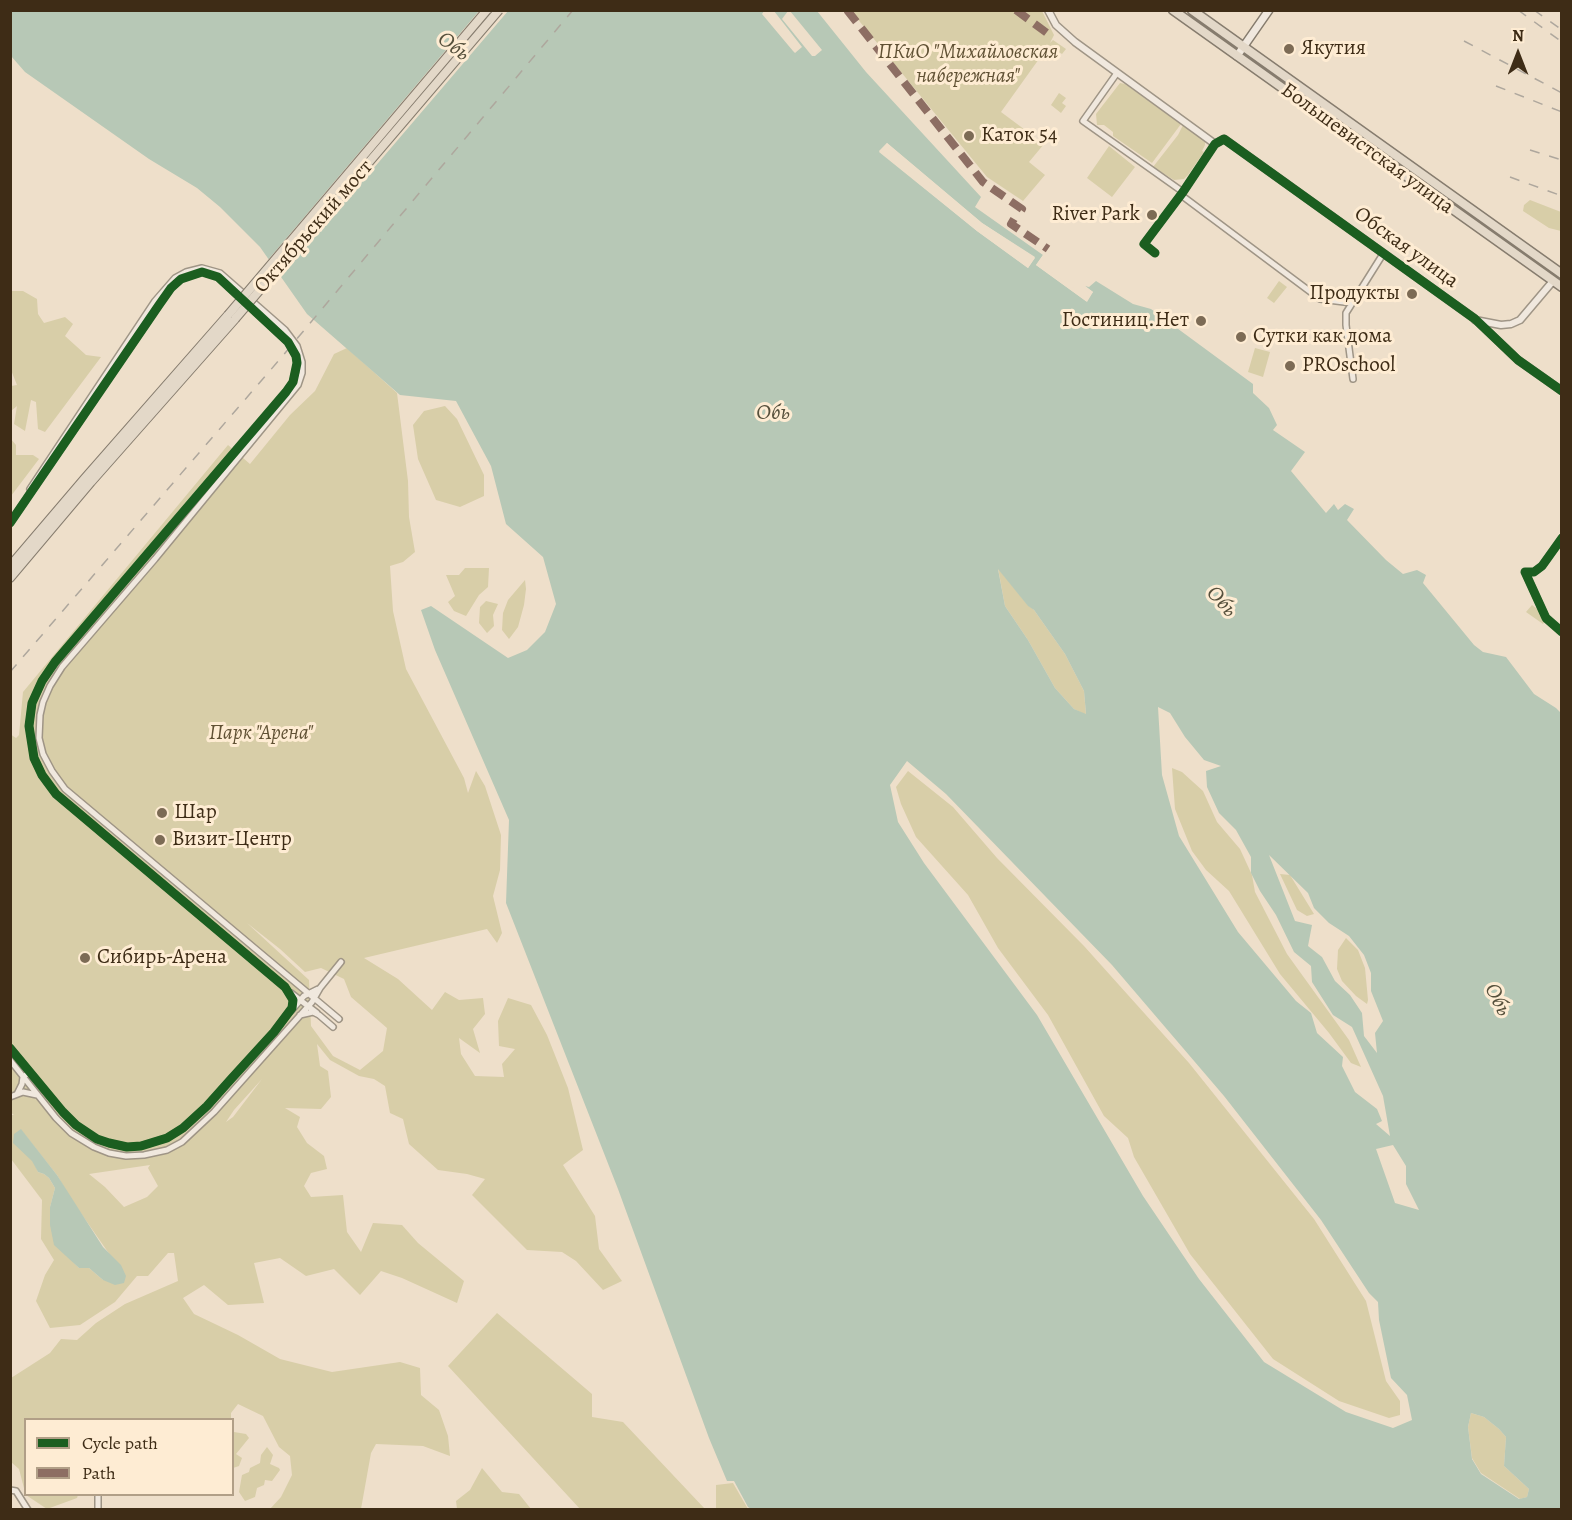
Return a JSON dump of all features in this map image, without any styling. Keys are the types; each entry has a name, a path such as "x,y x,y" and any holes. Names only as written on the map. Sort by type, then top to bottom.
{"highway":[{"name":"Большевистская улица","path":"1173,10 1562,287"},
{"name":"Большевистская улица","path":"1192,10 1562,274"}],"main road":[{"name":"Октябрьский мост","path":"10,578 232,317 487,10"},
{"name":"Октябрьский мост","path":"10,566 92,469 232,317 499,10"},
{"path":"1237,56 1269,10"}],"street":[{"path":"1048,10 1064,34 1215,144 1182,194 1143,244 1155,253"},
{"path":"1117,73 1083,121 1320,299 1352,303"},
{"name":"Обская улица","path":"1215,144 1224,139 1475,319 1518,360 1562,391"},
{"path":"1353,379 1346,322 1347,311 1383,254"},
{"path":"10,517 155,301 175,278 186,272 202,268 220,273 285,330 297,346 302,362 302,373 298,385 62,667 43,702 39,738 43,754 65,789 298,986 319,1015 333,1027"},
{"path":"10,523 159,305 171,288 182,279 202,272 218,276 288,342 296,356 297,363 293,382 55,662 42,681 32,703 29,726 34,758 42,775 56,794 290,992 325,1008 339,1019"},
{"path":"1475,319 1501,325 1520,320 1553,281"},
{"path":"1562,538 1542,566 1534,572 1525,572 1546,618 1562,632"},
{"path":"119,847 124,840"},
{"path":"193,908 198,902"},
{"path":"10,1048 76,1125 97,1139 127,1147 147,1145 183,1128 207,1106 295,1007 320,988 341,962"},
{"path":"298,986 308,990 320,988"},
{"path":"320,988 320,999 325,1008"},
{"path":"288,1015 293,1000 290,992"},
{"path":"10,1060 71,1132 94,1147 109,1153 126,1156 144,1155 167,1150 182,1142 214,1112 299,1016 307,1000"},
{"path":"299,1016 313,1012 319,1015"},
{"path":"261,1046 268,1051"},
{"path":"13,1096 22,1084 23,1077 30,1072"},
{"path":"13,1096 30,1092 39,1096"},
{"path":"207,1106 214,1112"},
{"path":"57,1118 63,1112"},
{"path":"10,1490 16,1491 28,1509"}],"green space":[{"name":"ПКиО \"Михайловская набережная\"","path":"851,11 1042,11 1054,35 1050,43 1053,40 1066,49 1062,54 1049,45 1001,112 1044,144 1029,162 1045,175 1023,201 987,177"},
{"path":"1120,83 1125,84 1181,124 1152,163 1113,136 1113,132 1104,125 1097,125 1096,114"},
{"path":"1059,93 1066,98 1062,103 1066,106 1061,113 1051,105"},
{"path":"1183,125 1205,141 1202,151 1204,152 1184,179 1174,180 1153,167"},
{"path":"1109,146 1135,167 1112,197 1087,178"},
{"path":"1530,200 1561,212 1561,231 1549,228 1523,211 1524,205"},
{"path":"1279,281 1287,287 1274,303 1267,298"},
{"path":"11,291 23,291 37,299 38,314 44,323 65,317 73,324 65,336 86,355 101,357 45,432 38,429 36,402 31,400 25,431 14,424 17,406 11,411 11,386 17,385 11,370"},
{"name":"Парк \"Арена\"","path":"347,348 397,393 408,481 409,517 415,552 403,562 390,566 393,611 406,669 464,778 468,793 476,771 485,786 501,835 500,870 493,896 502,933 497,943 487,929 364,958 398,979 432,1010 445,992 459,1000 483,998 485,1014 473,1029 480,1053 459,1038 461,1054 475,1076 504,1077 502,1064 515,1049 499,1046 498,1021 508,998 531,1005 547,1035 568,1088 583,1150 563,1165 595,1216 599,1249 622,1281 603,1290 576,1261 562,1252 527,1250 472,1195 485,1179 438,1170 409,1144 403,1119 390,1113 385,1086 374,1079 359,1076 330,1060 317,1044 320,1066 328,1071 331,1097 321,1109 285,1108 300,1117 297,1127 307,1143 324,1156 327,1169 311,1173 304,1186 311,1197 343,1195 347,1232 361,1252 373,1223 402,1225 418,1243 464,1281 457,1303 381,1271 360,1295 334,1269 306,1276 280,1258 254,1263 264,1303 228,1305 204,1285 183,1298 194,1314 280,1359 332,1372 400,1362 420,1368 421,1395 439,1410 448,1436 450,1456 423,1446 376,1444 371,1453 361,1509 270,1509 281,1497 292,1475 290,1456 279,1447 263,1416 238,1404 231,1413 231,1418 24,1418 24,1488 19,1469 11,1462 11,1378 50,1353 61,1339 77,1340 96,1323 125,1304 178,1281 174,1253 168,1253 148,1276 137,1276 115,1302 80,1325 50,1328 36,1301 45,1275 54,1260 41,1239 42,1200 11,1159 11,1115 14,1115 10,1112 10,734 16,738 19,735 23,692 228,445 250,464 290,415 315,391 334,354","holes":["247,923 305,972 321,968 344,979 351,997 387,1028 383,1051 360,1070 333,1056 311,1026 309,980","262,1079 233,1117 226,1122 234,1110","21,1130 57,1175 110,1255 103,1280 89,1268 79,1268 74,1263 50,1207 55,1188 49,1178 38,1172","150,1165 148,1168 158,1186 147,1197 124,1207 89,1174"]},
{"path":"1255,348 1270,352 1263,377 1248,372"},
{"path":"445,406 457,419 484,475 484,496 460,507 436,500 418,459 413,425 424,411"},
{"path":"10,438 16,445 16,455 33,455 39,459 11,496"},
{"path":"465,568 489,568 488,587 479,595 466,616 454,611 448,602 455,596 446,575 459,575"},
{"path":"998,568 1034,610 1065,654 1084,691 1086,715 1074,709 1055,688 1028,640 1005,606"},
{"path":"525,580 524,605 518,627 509,639 502,630 503,613 508,600"},
{"path":"486,601 498,604 493,615 494,626 487,633 479,623 480,607"},
{"path":"1532,605 1540,611 1545,621 1543,624 1526,612"},
{"path":"1172,768 1182,772 1203,791 1217,822 1240,849 1252,875 1255,892 1287,954 1349,1040 1361,1067 1351,1063 1280,974 1229,891 1206,870 1192,851 1175,809"},
{"path":"908,771 953,807 997,858 1084,946 1189,1063 1314,1219 1366,1301 1386,1381 1400,1401 1400,1415 1389,1418 1339,1401 1273,1359 1190,1254 1134,1157 1128,1138 1104,1116 1048,1015 998,948 968,895 916,837 896,787"},
{"path":"1280,874 1290,875 1314,914 1307,916 1297,910"},
{"path":"1346,938 1358,950 1365,968 1367,1004 1342,981 1337,969 1338,950"},
{"path":"497,1313 592,1394 592,1417 623,1422 705,1509 580,1509 448,1366"},
{"path":"1471,1413 1484,1417 1506,1437 1504,1466 1529,1489 1527,1497 1520,1499 1481,1473 1472,1458 1468,1427"},
{"path":"234,1432 246,1434 249,1438 236,1454 242,1458 239,1466 234,1468"},
{"path":"267,1447 273,1455 270,1464 280,1470 272,1481 265,1480 264,1485 257,1488 255,1497 245,1501 239,1492 242,1475 260,1463 261,1455"},
{"path":"482,1468 502,1492 519,1494 531,1509 457,1509 456,1501 470,1490"},
{"path":"733,1483 748,1509 716,1509 716,1485"},
{"path":"28,1496 78,1496 77,1498 47,1509"}],"water":[{"name":"Обь","path":"11,11 817,11 866,72 981,197 975,207 1043,255 1036,265 1086,301 1093,292 1085,286 1089,287 1096,281 1133,304 1151,309 1253,384 1253,393 1269,408 1277,425 1273,430 1305,452 1291,471 1326,513 1334,504 1338,510 1345,504 1354,509 1347,520 1386,560 1403,574 1417,570 1426,575 1423,583 1474,645 1483,652 1506,657 1534,694 1561,713 1561,1509 753,1510 748,1507 734,1481 727,1481 709,1438 618,1189 506,903 509,820 435,650 421,610 431,606 508,658 527,650 545,632 556,604 543,557 506,524 491,466 456,401 400,395 307,314 260,247 220,207 197,188 149,159 25,72 11,56","holes":["887,143 982,223 1035,257 1028,268 977,231 879,152","998,569 1028,606 1034,610 1065,654 1084,691 1086,714 1074,709 1055,688 1028,640 1005,606","1158,707 1170,713 1185,737 1204,760 1221,766 1206,771 1207,787 1219,813 1236,830 1251,857 1251,873 1276,915 1294,952 1311,966 1312,982 1333,1015 1352,1027 1383,1096 1390,1136 1376,1124 1382,1121 1377,1109 1355,1092 1342,1066 1343,1057 1317,1033 1311,1013 1296,1001 1238,932 1179,836 1162,775","907,761 946,794 1112,965 1224,1096 1321,1220 1369,1293 1378,1302 1379,1320 1391,1378 1407,1395 1412,1420 1393,1428 1346,1412 1264,1362 1199,1279 1143,1196 1037,1015 924,863 898,822 890,785","1269,855 1308,893 1314,908 1329,923 1349,936 1364,955 1371,973 1371,991 1383,1021 1375,1033 1377,1053 1364,1036 1362,1013 1350,995 1335,981 1322,957 1308,946 1312,925 1295,921","1393,1145 1406,1166 1406,1184 1419,1210 1395,1203 1376,1149","1471,1413 1484,1417 1506,1437 1504,1466 1529,1489 1527,1497 1519,1499 1481,1474 1472,1459 1468,1427"]},
{"path":"21,1129 57,1175 103,1247 121,1265 126,1276 124,1283 115,1285 103,1280 89,1268 79,1268 54,1245 50,1225 50,1207 55,1188 49,1178 38,1172 32,1161 13,1143 14,1134"}],"pier":[{"path":"479,11 508,11 279,279 267,261"},
{"path":"764,11 774,11 802,47 795,53 762,14"},
{"path":"788,11 822,50 815,56 812,56 782,19"},
{"path":"887,143 982,223 1035,258 1028,268 977,231 879,151","holes":["887,147 980,225 1031,259 1028,264 926,187 883,151"]},
{"path":"1043,255 1046,257 1040,264 1086,297 1089,293 1082,286 1087,283 1085,286 1093,292 1087,302 1036,265"}],"railway":[{"path":"10,672 280,359 573,10"},
{"path":"1518,10 1562,42"},
{"path":"1534,10 1562,30"},
{"path":"1464,41 1562,93"},
{"path":"1496,86 1562,112"},
{"path":"1530,150 1562,160"},
{"path":"1510,177 1562,196"}],"marked path":[{"path":"847,10 983,182 1022,209 1019,213"},
{"path":"1016,10 1051,36"},
{"path":"1014,219 1011,224 1048,249"}],"cycle path":[{"path":"1155,253 1144,244 1215,144 1224,139 1475,319 1518,360 1562,391"},
{"path":"10,523 159,305 171,288 181,279 202,272 218,277 288,342 296,356 297,363 293,382 55,662 42,681 32,703 29,726 34,758 42,775 56,794 285,987 293,1000 292,1008 274,1032 207,1106 183,1128 167,1138 141,1146 127,1147 109,1143 97,1139 76,1125 10,1048"},
{"path":"1562,538 1542,566 1534,572 1525,572 1546,618 1562,632"}],"place":[{"name":"Якутия","path":"1289,49"},
{"name":"Каток 54","path":"969,136"},
{"name":"River Park","path":"1152,215"},
{"name":"Продукты","path":"1412,294"},
{"name":"Гостиниц.Нет","path":"1201,321"},
{"name":"Сутки как дома","path":"1241,337"},
{"name":"PROschool","path":"1290,366"},
{"name":"Шар","path":"162,813"},
{"name":"Визит-Центр","path":"160,840"},
{"name":"Сибирь-Арена","path":"85,958"}]}
